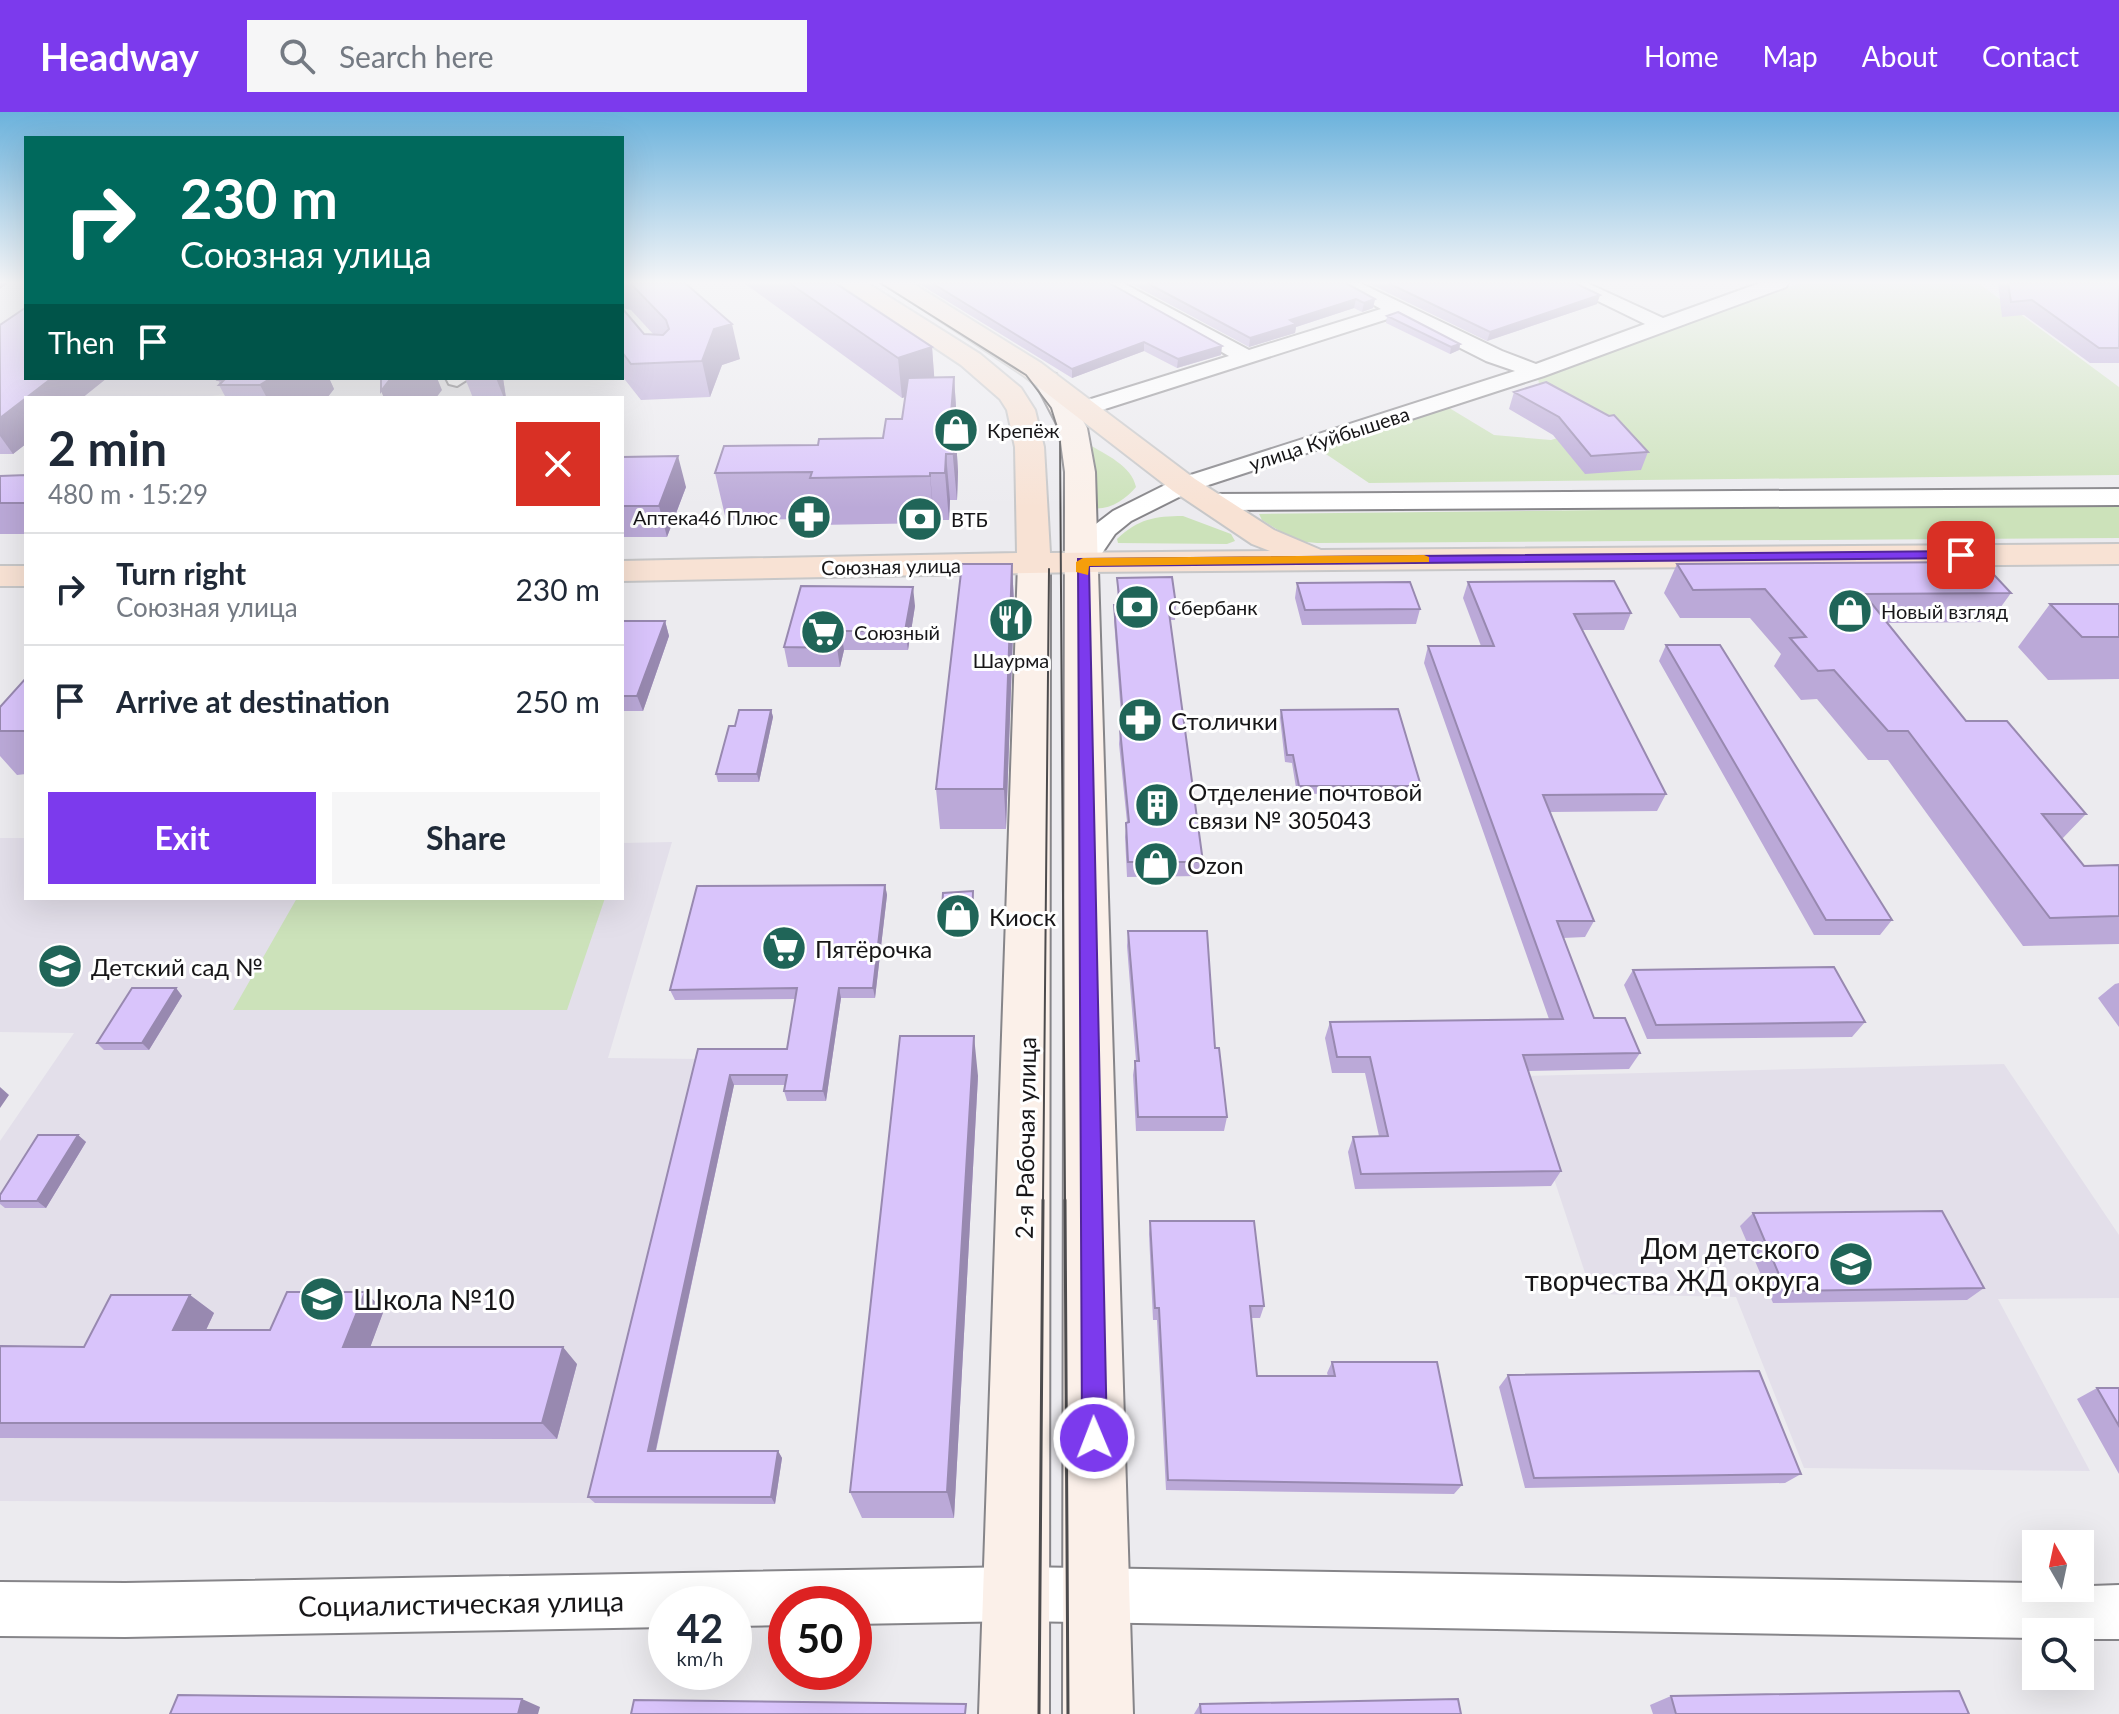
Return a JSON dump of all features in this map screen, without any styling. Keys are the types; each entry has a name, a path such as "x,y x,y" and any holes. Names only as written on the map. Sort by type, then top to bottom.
{"main road":[{"path":"967,358 1011,391 1027,430 1049,548 1096,1595 1098,1714"},
{"path":"1012,358 1047,380 1210,502 1284,547 1337,560"},
{"path":"1047,380 1073,428 1077,451 1049,548"},
{"path":"789,568 888,560 973,546 1049,548"},
{"name":"Союзная улица","path":"624,571 789,568 1049,548 1337,560 2119,554"},
{"name":"2-я Рабочая улица","path":"1014,1714 1049,548"},
{"path":"0,576 24,576"}],"street":[{"path":"1083,409 1245,358"},
{"path":"1499,358 1536,371"},
{"name":"улица Куйбышева","path":"1049,548 1105,529 1122,516 1184,485 1573,358"},
{"path":"1210,502 2119,497"},
{"name":"Социалистическая улица","path":"0,1609 125,1610 1017,1594 2119,1612"}],"shaded area":[{"path":"24,379 257,380 247,391 209,396 0,396"},
{"name":"Школа №10","path":"0,838 24,838 24,900 624,900 624,843 672,842 608,1058 702,1059 595,1503 0,1501 0,1141 74,1033 0,1032"},
{"name":"Дом детского творчества ЖД округа","path":"2004,1064 2119,1235 2119,1298 1998,1299 2090,1471 1804,1468 1736,1297 1592,1294 1520,1076"}],"green space":[{"path":"1589,358 2079,358 2119,387 2119,475 1369,483 1317,448 1446,406 1494,435 1551,440 1609,422 1539,383 1537,376"},
{"path":"1088,444 1117,461 1129,473 1136,487 1110,506 1091,508"},
{"path":"2119,504 2119,538 1317,543 1296,541 1262,520 1259,514"},
{"path":"1183,516 1231,534 1235,541 1227,544 1118,543 1117,539 1140,523 1155,518"},
{"path":"296,900 604,900 567,1010 233,1010"}],"building":[{"path":"0,358 24,358 24,380 49,380 29,396 24,396 24,400 0,418"},
{"path":"626,358 703,358 702,361 631,364"},
{"path":"1054,358 1102,358 1072,369"},
{"path":"954,377 950,426 955,426 954,454 946,454 945,473 930,473 930,476 810,478 812,472 715,473 724,446 818,445 819,439 883,438 886,419 902,419 908,378"},
{"path":"224,380 268,380 260,385 219,385"},
{"path":"381,380 389,380 381,391"},
{"path":"1546,382 1609,416 1614,415 1648,452 1591,456 1559,417 1514,392"},
{"path":"678,456 659,506 624,506 624,457"},
{"path":"24,475 24,503 0,503 0,476"},
{"path":"1982,562 2011,593 1864,594 1966,721 2007,721 2086,814 2042,814 2084,866 2119,865 2119,916 2050,918 1908,731 1888,731 1834,670 1818,671 1790,638 1806,637 1765,589 1693,590 1677,564"},
{"path":"962,564 1012,564 1004,789 936,789"},
{"path":"1172,577 1176,605 1168,605 1203,862 1128,862 1126,823 1129,822 1120,729 1124,729 1114,605 1120,605 1117,578"},
{"path":"1614,581 1631,613 1574,614 1666,794 1543,795 1594,921 1557,921 1594,1018 1625,1018 1640,1053 1523,1055 1561,1171 1361,1174 1353,1137 1388,1136 1370,1057 1337,1057 1330,1022 1563,1019 1428,646 1494,646 1468,582"},
{"path":"1410,582 1420,609 1305,610 1297,583"},
{"path":"801,586 913,587 905,631 841,631 837,648 784,647"},
{"path":"2050,604 2119,604 2119,637 2082,637"},
{"path":"624,621 665,621 637,696 624,696"},
{"path":"1666,645 1720,645 1892,920 1826,920"},
{"path":"24,680 24,731 0,731 0,707"},
{"path":"1398,709 1421,786 1299,786 1293,755 1287,755 1281,710"},
{"path":"739,710 771,710 757,774 716,774 729,726 735,726"},
{"path":"885,885 873,988 839,988 823,1091 784,1091 787,1075 730,1075 648,1451 778,1451 771,1497 588,1497 698,1049 787,1049 797,988 670,990 697,886"},
{"name":"Киоск","path":"973,891 972,924 941,925 943,893"},
{"path":"1128,931 1207,931 1215,1048 1219,1048 1227,1117 1138,1117 1135,1061 1139,1061"},
{"path":"1834,967 1865,1022 1656,1025 1633,970"},
{"path":"132,988 176,988 142,1043 97,1043"},
{"path":"900,1036 974,1036 947,1492 850,1492"},
{"path":"38,1135 78,1135 37,1201 0,1201 0,1195"},
{"path":"1942,1211 1984,1288 1786,1291 1753,1213"},
{"path":"1150,1221 1254,1221 1264,1306 1250,1306 1257,1376 1335,1376 1332,1362 1437,1362 1462,1485 1168,1480 1159,1308 1155,1308"},
{"path":"287,1292 365,1292 343,1347 563,1347 542,1423 0,1423 0,1346 84,1347 111,1295 190,1295 173,1330 270,1330"},
{"path":"1759,1371 1801,1474 1534,1478 1508,1375"},
{"path":"2097,1388 2119,1388 2119,1426"},
{"path":"1959,1691 1969,1714 1676,1714 1671,1696"},
{"path":"178,1695 522,1699 518,1714 170,1714"},
{"path":"1458,1699 1461,1714 1201,1714 1200,1704"},
{"path":"634,1700 966,1704 965,1714 631,1714"}],"tram line":[{"path":"999,358 1026,375 1051,408 1060,437 1065,1202"},
{"path":"1043,1202 1049,569"},
{"path":"1039,1714 1043,1200"},
{"path":"1065,1200 1068,1714"}],"slow traffic":[{"path":"1083,572 1083,562 1424,559"}],"place":[{"name":"Крепёж","path":"956,430"},
{"name":"Аптека46 Плюс","path":"809,517"},
{"name":"ВТБ","path":"920,519"},
{"name":"Сбербанк","path":"1137,607"},
{"name":"Новый взгляд","path":"1850,611"},
{"name":"Шаурма","path":"1011,620"},
{"name":"Союзный","path":"823,632"},
{"name":"Столички","path":"1140,720"},
{"name":"Отделение почтовой связи № 305043","path":"1157,805"},
{"name":"Ozon","path":"1156,864"},
{"name":"Киоск","path":"958,916"},
{"name":"Пятёрочка","path":"784,948"},
{"name":"Детский сад №","path":"60,966"},
{"name":"Дом детского творчества ЖД округа","path":"1851,1264"},
{"name":"Школа №10","path":"322,1299"}],"route":[{"path":"1094,1438 1083,562 1961,555"}]}
